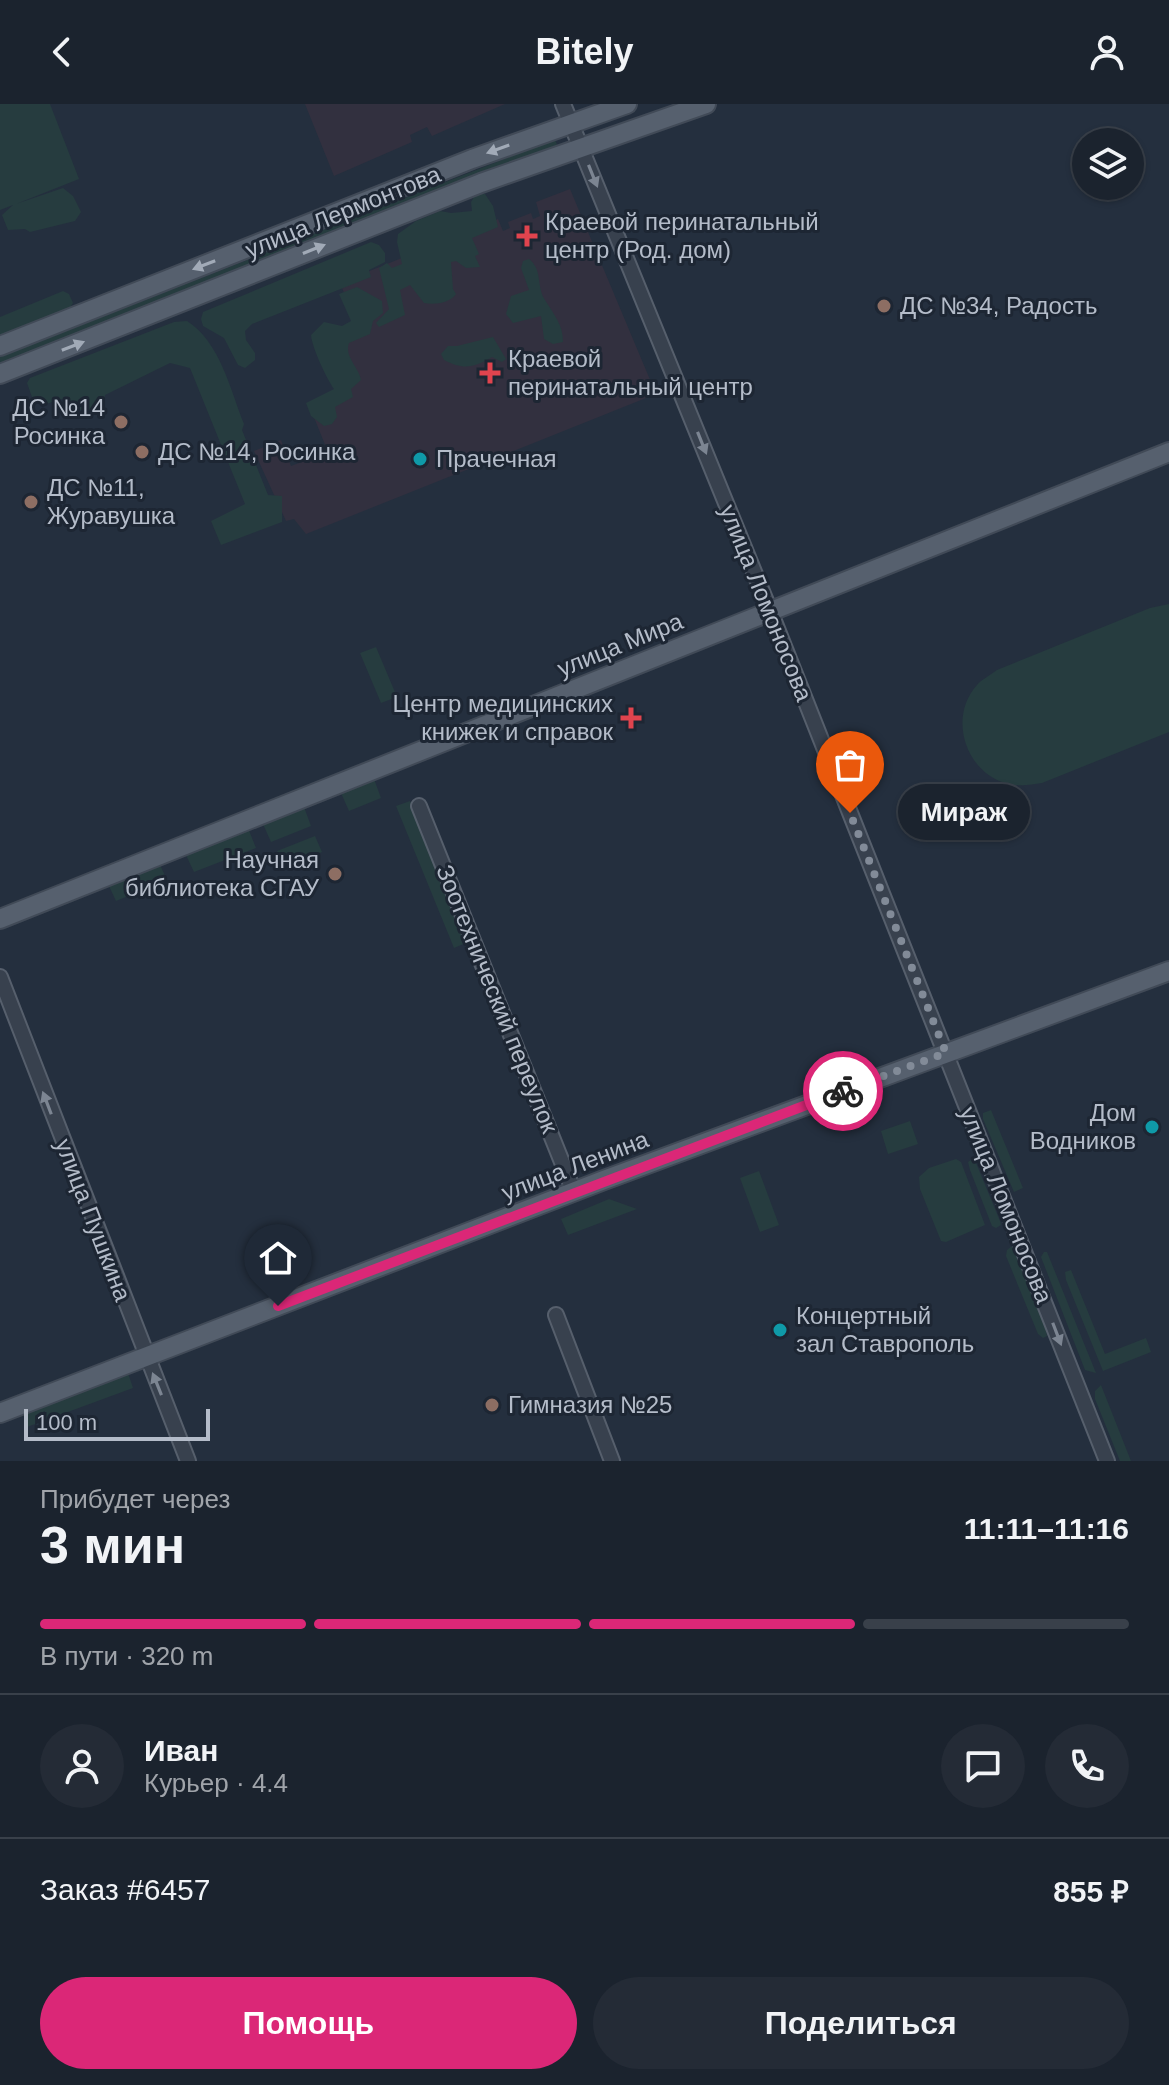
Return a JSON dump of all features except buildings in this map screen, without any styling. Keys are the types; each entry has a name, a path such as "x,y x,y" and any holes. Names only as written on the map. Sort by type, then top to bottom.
{"main road":[{"name":"улица Лермонтова","path":"0,346 472,159 627,104"},
{"name":"улица Лермонтова","path":"0,374 453,194 706,104"},
{"name":"улица Мира","path":"0,919 1169,452"},
{"name":"улица Ленина","path":"0,1413 574,1192 1169,971"}],"street":[{"name":"улица Ломоносова","path":"563,104 770,611 1107,1461"},
{"name":"Зоотехнический переулок","path":"419,806 574,1192"},
{"name":"улица Пушкина","path":"0,977 188,1461"},
{"path":"556,1315 612,1461"}],"shaded area":[{"path":"305,104 505,104 432,136 427,127 410,135 412,142 334,176"},
{"name":"Краевой перинатальный центр","path":"570,189 656,394 306,534 294,519 286,521 254,451 281,440 291,466 328,452 309,405 337,392 328,347 359,329 340,283 498,219 503,231 510,228 508,222 531,213 533,219 540,216 536,202"}],"green space":[{"path":"0,104 50,104 79,179 16,204 63,188 73,196 81,212 75,221 30,232 25,229 8,230 2,215 13,205 0,210"},
{"path":"555,139 557,145 0,363 0,357"},
{"path":"476,194 485,194 493,206 498,227 472,238 479,254 475,256 480,267 466,268 456,261 451,262 456,294 442,303 424,303 410,285 400,290 405,315 379,327 376,323 389,309 379,268 387,263 392,268 402,264 398,234 416,221 440,211 472,211 471,202"},
{"path":"371,242 379,245 385,253 385,262 369,270 371,277 252,324 245,331 255,360 245,368 238,365 224,338 203,326 203,312"},
{"path":"529,259 536,268 542,295 560,325 563,342 553,344 544,339 541,316 513,323 506,314 511,296 529,290 521,268 523,261"},
{"path":"357,287 382,301 383,313 373,321 370,334 349,343 348,353 361,380 351,389 353,397 335,407 337,417 332,424 324,426 311,416 306,403 334,389 320,363 311,335 324,322 342,326 351,321 339,294"},
{"path":"63,291 69,294 73,303 69,309 0,337 0,317"},
{"path":"187,321 208,341 223,367 244,424 242,430 268,495 282,496 282,522 221,545 211,521 245,504 190,368 170,363 105,395 104,410 90,415 62,399 46,404 32,397 27,383 30,378 174,322"},
{"path":"493,337 506,359 502,362 492,357 480,364 463,366 444,360 441,354 448,346"},
{"path":"1169,604 1169,732 1042,783 1005,783 991,777 980,767 965,742 963,727 968,698 979,683 997,670 1150,608"},
{"path":"376,647 397,697 381,703 360,653"},
{"path":"374,779 381,798 349,811 341,793"},
{"path":"410,801 466,943 454,948 396,806"},
{"path":"304,807 311,826 271,842 263,824"},
{"path":"248,828 256,848 194,872 185,853"},
{"path":"315,836 322,852 284,868 277,851"},
{"path":"160,865 167,880 116,901 109,886"},
{"path":"991,1110 1023,1188 1014,1192 983,1119 983,1113"},
{"path":"910,1121 918,1144 888,1154 881,1131"},
{"path":"974,1158 1000,1221 1001,1225 996,1228 992,1226 970,1170 968,1162"},
{"path":"956,1159 961,1162 985,1225 946,1242 941,1241 920,1189 919,1177 929,1168"},
{"path":"759,1171 779,1225 760,1232 740,1178"},
{"path":"609,1199 637,1209 568,1235 561,1219"},
{"path":"1012,1246 1016,1248 1043,1314 1047,1336 1043,1338 1038,1334 1006,1256"},
{"path":"1047,1252 1096,1373 1085,1370 1041,1257"},
{"path":"1071,1270 1105,1354 1146,1338 1151,1352 1103,1371 1066,1280 1065,1272"},
{"path":"128,1373 133,1388 27,1427 23,1414"},
{"path":"1101,1385 1131,1461 1120,1461 1095,1399 1095,1391"}],"way so far":[{"path":"843,1091 946,1053 850,813"}],"place":[{"name":"Краевой перинатальный центр (Род. дом)","path":"527,236"},
{"name":"ДС №34, Радость","path":"884,306"},
{"name":"Краевой перинатальный центр","path":"490,373"},
{"name":"ДС №14 Росинка","path":"121,422"},
{"name":"ДС №14, Росинка","path":"142,452"},
{"name":"Прачечная","path":"420,459"},
{"name":"ДС №11, Журавушка","path":"31,502"},
{"name":"Центр медицинских книжек и справок","path":"631,718"},
{"name":"Мираж","path":"850,813"},
{"name":"Научная библиотека СГАУ","path":"335,874"},
{"name":"Дом Водников","path":"1152,1127"},
{"name":"Концертный зал Ставрополь","path":"780,1330"},
{"name":"Гимназия №25","path":"492,1405"}],"route":[{"path":"278,1306 843,1091"}]}
